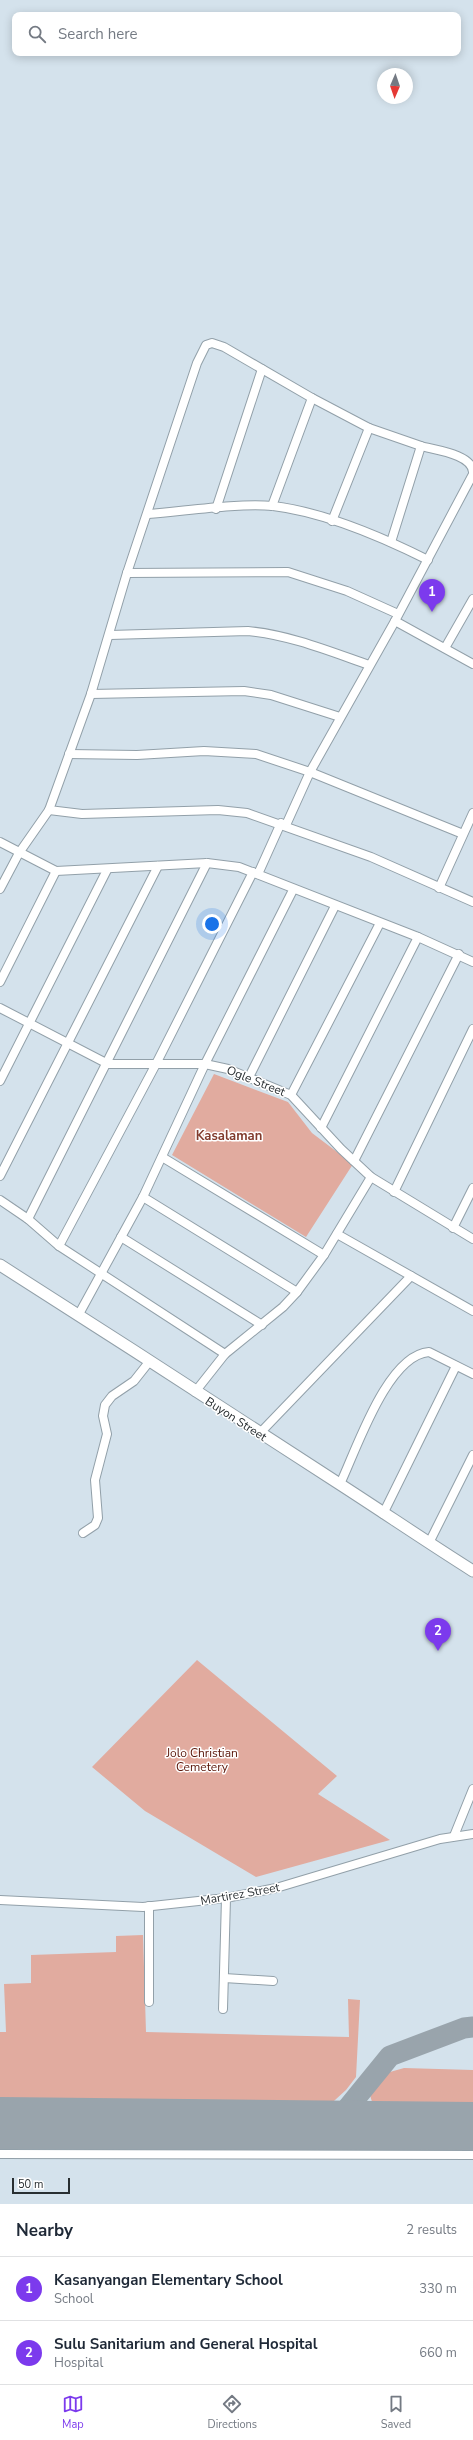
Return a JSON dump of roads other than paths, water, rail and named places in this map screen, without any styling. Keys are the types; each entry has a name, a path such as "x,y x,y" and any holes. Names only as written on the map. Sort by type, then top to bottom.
{"main road":[{"name":"Buyon Street","path":"0,1265 79,1314 259,1434 340,1484 383,1514 473,1571"}],"street":[{"path":"0,888 19,853 49,810 91,694 110,635 127,573 148,514 197,363 206,345 217,344 312,398 369,428 466,460 472,466 473,473 428,560 310,772 59,1246"},
{"path":"216,509 262,369"},
{"path":"272,506 312,398"},
{"path":"332,521 369,428"},
{"path":"391,542 420,446"},
{"path":"148,514 272,506 298,511 332,521 391,542 428,560"},
{"path":"127,573 288,572 347,591 397,618 473,664"},
{"path":"445,648 473,599"},
{"path":"110,635 248,631 269,633 302,641 369,665"},
{"path":"91,694 244,691 271,695 340,717"},
{"path":"69,754 138,755 223,751 256,754 310,772 463,834"},
{"path":"49,810 82,814 234,811 263,817 371,857 473,902"},
{"path":"439,888 473,813"},
{"path":"0,842 56,871 107,870 207,863 239,867 293,890 418,937 459,954 473,962"},
{"path":"28,1219 108,1064 207,863"},
{"path":"0,1176 66,1043 158,866"},
{"path":"0,1081 28,1023 107,870"},
{"path":"0,982 56,871"},
{"path":"79,1314 143,1198 205,1064 293,890"},
{"path":"249,1077 335,906"},
{"path":"291,1095 380,923"},
{"path":"321,1128 418,937"},
{"path":"354,1161 459,954"},
{"name":"Ogle Street","path":"0,1008 108,1064 205,1064 228,1069 291,1095 321,1128 371,1177 473,1239"},
{"path":"394,1192 471,1038 473,1029"},
{"path":"162,1157 324,1255"},
{"path":"195,1392 225,1354 262,1325 297,1292 324,1255 371,1177"},
{"path":"453,1228 473,1188"},
{"path":"143,1198 297,1292"},
{"path":"0,1200 28,1219 59,1246 225,1354"},
{"path":"337,1234 473,1311"},
{"path":"121,1236 262,1325"},
{"path":"259,1434 411,1276"},
{"path":"340,1484 375,1407 392,1378 405,1364 416,1355 429,1352 473,1374"},
{"path":"83,1533 95,1525 98,1518 95,1485 107,1434 103,1416 106,1405 112,1396 134,1381 149,1362"},
{"path":"383,1514 456,1366"},
{"path":"429,1543 473,1455"},
{"path":"454,1836 473,1789"},
{"name":"Martirez Street","path":"0,1900 149,1906 226,1898 276,1888 454,1836 473,1834"},
{"path":"223,2009 226,1898"},
{"path":"149,1906 149,2002"},
{"path":"224,1978 273,1981"},
{"path":"0,2154 473,2155"}],"place":[{"name":"Kasanyangan Elementary School","path":"432,612"},
{"name":"Sulu Sanitarium and General Hospital","path":"438,1651"}],"district":[{"name":"Kasalaman","path":"229,1135"}],"park label":[{"name":"Jolo Christian Cemetery","path":"202,1760"}]}
